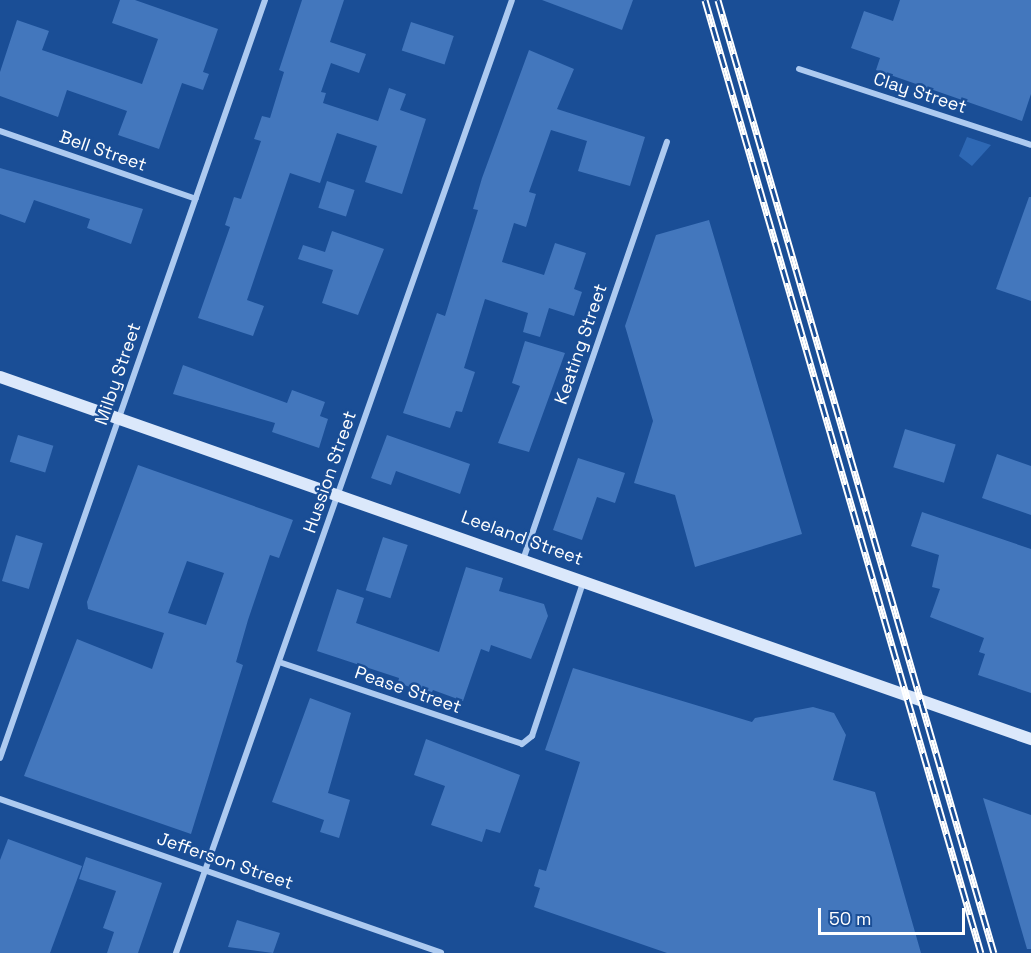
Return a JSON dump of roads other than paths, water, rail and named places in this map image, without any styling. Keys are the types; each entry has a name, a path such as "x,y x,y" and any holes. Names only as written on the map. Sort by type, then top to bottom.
{"main road":[{"name":"Leeland Street","path":"0,377 524,557 1031,739"}],"street":[{"name":"Milby Street","path":"0,758 265,0"},
{"name":"Hussion Street","path":"176,953 512,0"},
{"name":"Clay Street","path":"799,69 1031,145"},
{"name":"Bell Street","path":"0,131 196,198"},
{"name":"Keating Street","path":"524,557 667,142"},
{"name":"Pease Street","path":"279,662 522,744 527,740 584,580"},
{"name":"Jefferson Street","path":"0,799 441,953"}],"railway":[{"path":"705,0 981,953"},
{"path":"718,0 994,953"}]}
